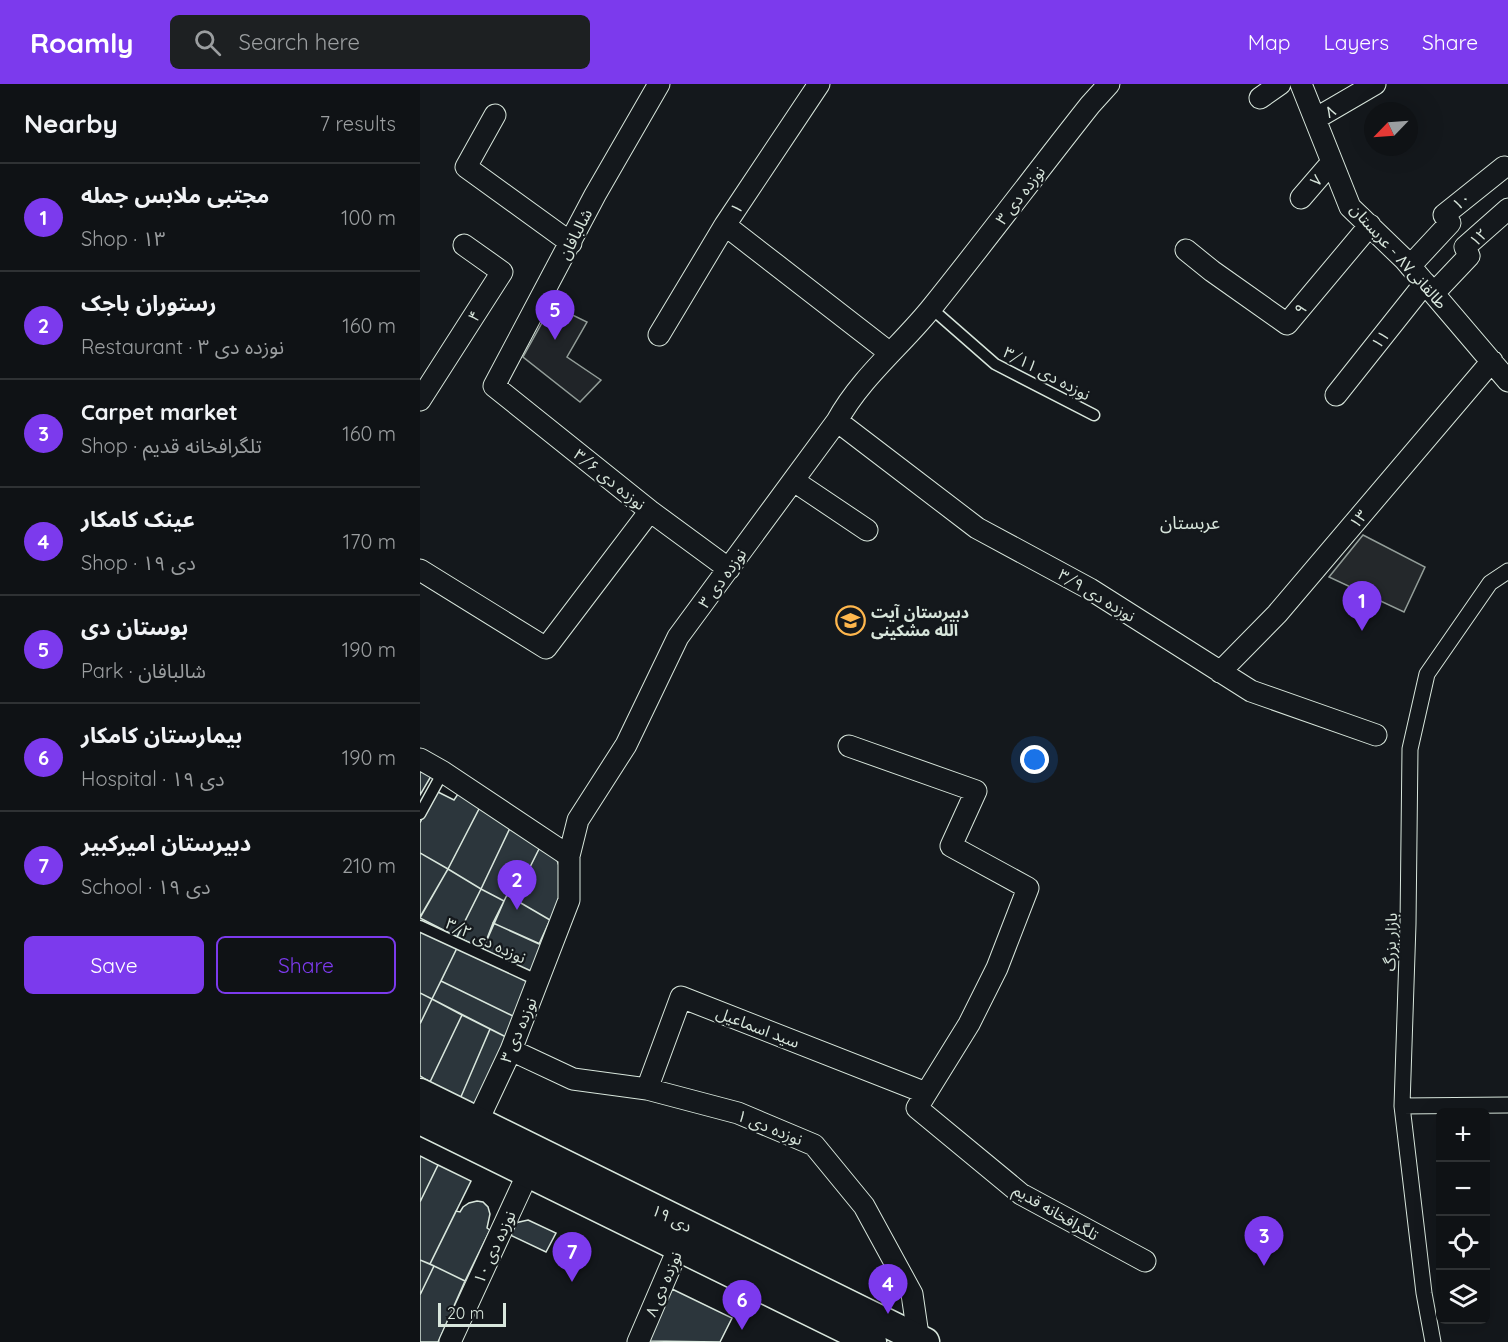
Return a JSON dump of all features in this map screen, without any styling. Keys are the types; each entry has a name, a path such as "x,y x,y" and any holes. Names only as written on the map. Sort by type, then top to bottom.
{"main road":[{"name":"۱۹ دی","path":"420,1093 473,1132 683,1237 872,1342"},
{"name":"۱۹ دی","path":"420,1120 473,1132"},
{"name":"۱۹ دی","path":"683,1237 921,1341"}],"street":[{"name":"شالبافان","path":"494,386 595,195 659,84"},
{"name":"۱","path":"659,335 725,225 819,84"},
{"name":"نوزده دی ۳","path":"473,1132 511,1050 569,900 569,855 578,820 626,745 678,637 837,422 847,403 931,308 1109,84"},
{"path":"1260,98 1280,84"},
{"name":"طالقانی۸۷ - عربستان","path":"1301,84 1350,207 1410,266 1508,381"},
{"name":"۸","path":"1315,119 1375,84"},
{"path":"495,115 466,167 571,243"},
{"name":"۷","path":"1301,198 1332,162"},
{"name":"۱۰","path":"1410,266 1450,223 1444,215 1504,167"},
{"name":"۱۲","path":"1429,288 1469,256 1465,247 1508,209"},
{"path":"725,225 890,353"},
{"name":"۹","path":"1186,250 1287,324 1370,225"},
{"name":"۴","path":"420,400 502,272 464,245"},
{"name":"۱۱","path":"1336,395 1429,288"},
{"name":"۱۳","path":"1220,672 1277,614 1492,361"},
{"name":"نوزده دی ۳/۶","path":"494,386 650,511 729,569"},
{"name":"نوزده دی ۳/۹","path":"837,422 977,528 1090,589 1251,691 1376,735"},
{"path":"794,481 867,530"},
{"path":"420,570 546,648 650,511"},
{"name":"بازار بزرگ","path":"1433,1342 1424,1293 1402,1106 1408,924 1410,749 1427,674 1490,583 1508,571"},
{"path":"849,746 976,791 951,846 1028,888 997,968 969,1024 921,1101"},
{"path":"420,759 569,855"},
{"name":"سید اسماعیل","path":"648,1089 681,997 921,1101"},
{"name":"نوزده دی ۱","path":"511,1050 573,1079 648,1089 738,1113 814,1145 864,1206 912,1294 921,1341"},
{"name":"تلگرافخانه قدیم","path":"921,1101 1021,1194 1145,1261"},
{"path":"1402,1106 1508,1105"},
{"name":"نوزده دی ۱۰","path":"450,1342 533,1162"},
{"name":"نوزده دی ۸","path":"638,1342 683,1237"}],"lane":[{"name":"نوزده دی ۳/۱۱","path":"931,308 995,364 1094,415"},
{"path":"420,814 443,772"},
{"name":"نوزده دی ۳/۲","path":"420,926 539,981"}],"shaded area":[{"path":"552,305 587,322 567,357 601,380 580,402 523,357"},
{"path":"1363,535 1425,567 1404,612 1329,577"}],"building":[{"path":"420,759 437,766 420,795"},
{"path":"434,790 454,800 458,794 480,807 448,869 420,853 420,823"},
{"path":"480,807 511,826 481,889 448,869"},
{"path":"511,826 541,845 514,899 507,895 504,901 481,889"},
{"path":"541,845 555,854 559,866 560,902 550,920 514,899"},
{"path":"420,853 448,869 420,917"},
{"path":"448,869 481,889 457,937 420,918"},
{"path":"481,889 504,901 483,949 457,937"},
{"path":"507,895 550,920 539,944 493,923"},
{"path":"493,923 545,946 531,973 483,949"},
{"path":"420,929 457,948 432,999 420,993"},
{"path":"457,948 527,980 515,1017 441,981"},
{"path":"441,981 515,1017 506,1037 432,999"},
{"path":"420,993 432,999 420,1024"},
{"path":"432,999 462,1015 430,1082 420,1076 420,1024"},
{"path":"462,1015 490,1029 460,1099 430,1082"},
{"path":"490,1029 506,1037 475,1105 460,1099"},
{"path":"420,1156 438,1165 420,1202"},
{"path":"438,1165 471,1181 430,1264 420,1260 420,1202"},
{"path":"483,1202 488,1207 490,1214 487,1228 490,1230 465,1281 430,1264 456,1211 460,1212 469,1203"},
{"path":"528,1220 556,1233 546,1252 510,1235 515,1223"},
{"path":"420,1260 434,1266 420,1295"},
{"path":"434,1266 465,1281 438,1342 420,1342 420,1295"},
{"path":"672,1289 732,1318 720,1342 648,1341"}],"place":[{"name":"بوستان دی","path":"555,340"},
{"name":"دبیرستان آیت الله مشکینی","path":"850,621"},
{"name":"مجتبى ملابس جمله","path":"1362,631"},
{"name":"رستوران باجک","path":"517,910"},
{"name":"Carpet market","path":"1264,1266"},
{"name":"دبیرستان امیرکبیر","path":"572,1282"},
{"name":"عینک کامکار","path":"888,1314"},
{"name":"بیمارستان کامکار","path":"742,1330"}],"district":[{"name":"عربستان","path":"1190,522"}]}
